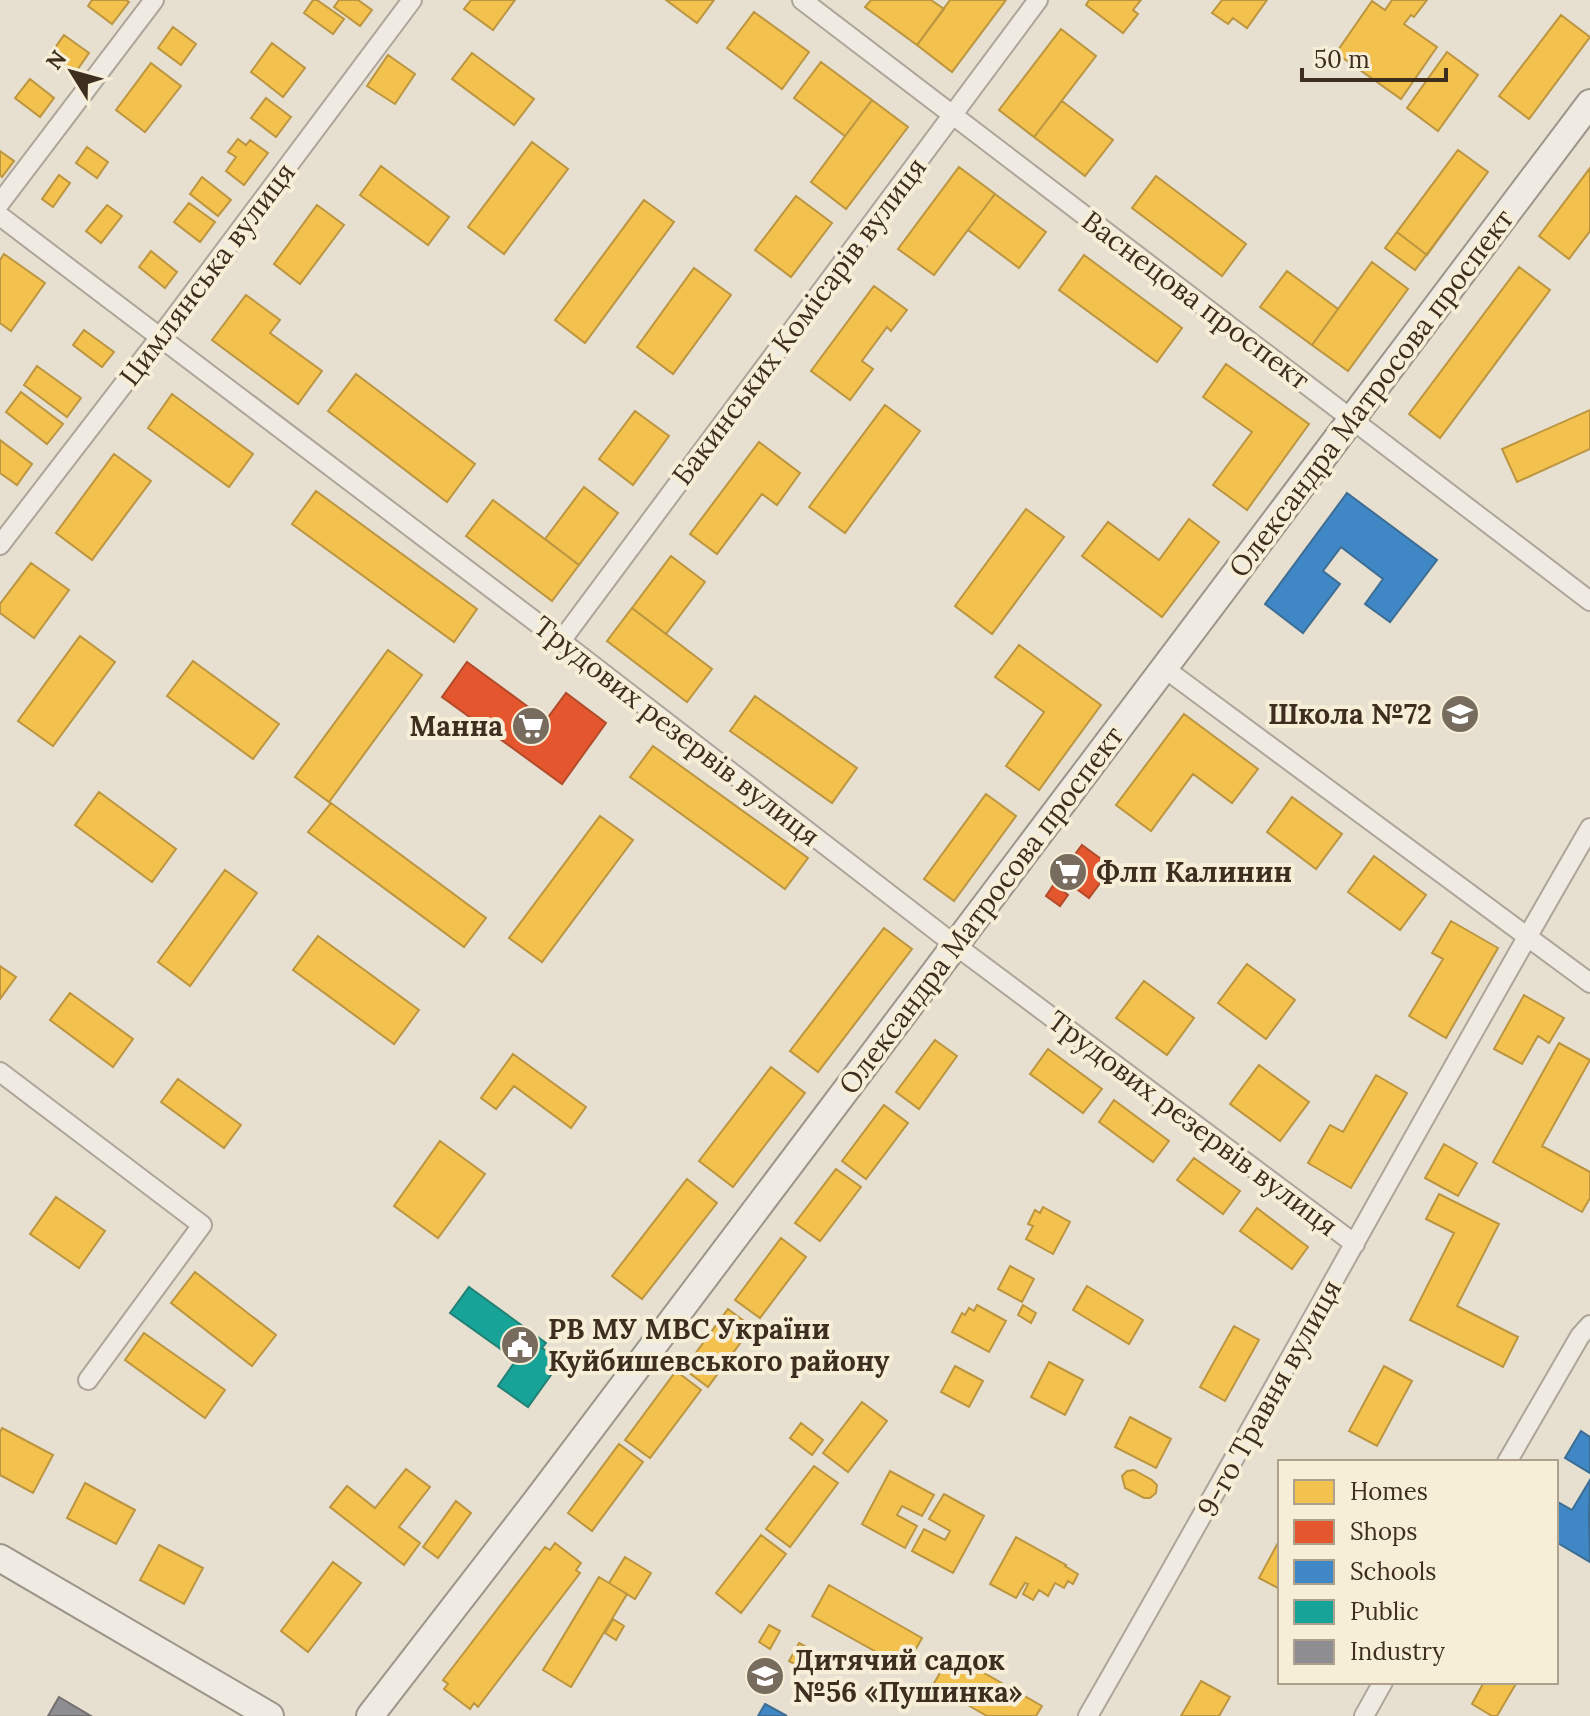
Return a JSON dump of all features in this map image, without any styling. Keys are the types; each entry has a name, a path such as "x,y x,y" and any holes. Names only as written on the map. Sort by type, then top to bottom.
{"main road":[{"name":"Олександра Матросова проспект","path":"370,1716 537,1500 1590,103"},
{"path":"0,1558 270,1716"}],"street":[{"path":"0,203 154,0"},
{"name":"Цимлянська вулиця","path":"0,545 412,0"},
{"name":"Васнецова проспект","path":"802,0 1590,601"},
{"name":"Бакинських Комісарів вулиця","path":"561,641 1038,0"},
{"name":"Трудових резервів вулиця","path":"0,216 561,641 955,945 1355,1244"},
{"path":"1164,668 1590,983"},
{"name":"9-го Травня вулиця","path":"1088,1716 1590,828"},
{"path":"0,1072 202,1225 88,1380"},
{"path":"1508,1460 1580,1336 1590,1325"},
{"path":"1364,1716 1382,1684"}],"building: Homes":[{"path":"92,0 129,2 112,24 88,6"},
{"path":"313,0 344,19 333,34 304,13"},
{"path":"339,0 358,0 372,10 360,26 334,7"},
{"path":"471,0 515,0 493,30 464,9"},
{"path":"666,0 714,0 697,23"},
{"path":"871,0 931,0 944,9 917,45 865,7"},
{"path":"950,0 1006,0 952,72 917,45"},
{"path":"1089,0 1141,0 1133,10 1138,14 1123,33 1086,5"},
{"path":"1222,0 1267,0 1247,28 1233,18 1228,24 1212,13"},
{"path":"1392,0 1427,0 1404,24 1437,47 1401,99 1336,53 1372,1 1385,10"},
{"path":"754,12 809,52 782,89 727,48"},
{"path":"1561,15 1590,37 1529,119 1499,96"},
{"path":"173,27 196,44 181,65 158,48"},
{"path":"1061,29 1096,56 1034,137 999,110"},
{"path":"64,35 89,53 75,73 50,55"},
{"path":"272,43 305,68 283,97 251,72"},
{"path":"1447,52 1478,75 1438,131 1407,108"},
{"path":"472,53 534,99 514,125 452,79"},
{"path":"388,55 415,74 395,104 367,86"},
{"path":"821,62 872,100 845,136 794,98"},
{"path":"151,63 181,86 145,132 116,110"},
{"path":"30,79 54,98 40,117 15,98"},
{"path":"266,98 291,117 276,137 251,118"},
{"path":"872,100 908,127 846,209 811,182"},
{"path":"1062,101 1113,140 1085,176 1034,137"},
{"path":"238,139 246,145 250,140 268,153 244,185 226,171 236,157 228,152"},
{"path":"532,142 568,169 504,254 468,227"},
{"path":"87,147 108,162 97,178 76,163"},
{"path":"1458,150 1488,172 1415,270 1385,248"},
{"path":"1458,150 1488,172 1427,255 1397,232"},
{"path":"0,151 14,161 2,177 0,175"},
{"path":"381,166 449,217 428,245 360,195"},
{"path":"959,167 995,194 934,275 898,249"},
{"path":"1590,168 1590,231 1569,259 1539,236"},
{"path":"59,175 70,183 53,207 42,199"},
{"path":"1156,176 1246,244 1222,276 1132,208"},
{"path":"202,177 231,200 218,216 190,194"},
{"path":"995,194 1046,232 1019,268 968,230"},
{"path":"796,196 832,223 791,277 755,250"},
{"path":"644,200 674,222 585,343 555,320"},
{"path":"189,203 215,222 200,242 174,222"},
{"path":"107,205 122,216 101,243 86,231"},
{"path":"317,205 344,225 300,284 274,264"},
{"path":"151,251 177,272 165,288 139,267"},
{"path":"4,254 45,283 11,331 0,323 0,260"},
{"path":"1084,255 1182,328 1157,362 1059,290"},
{"path":"1372,262 1408,289 1348,371 1312,345"},
{"path":"1519,267 1550,290 1440,438 1409,414"},
{"path":"694,268 731,295 673,374 637,347"},
{"path":"1287,271 1338,309 1312,345 1260,307"},
{"path":"874,286 907,310 891,331 887,327 862,361 873,369 850,400 811,371"},
{"path":"246,295 280,320 270,333 322,371 298,404 212,340"},
{"path":"84,330 114,352 102,367 73,345"},
{"path":"1226,364 1309,424 1247,510 1213,485 1252,432 1203,397"},
{"path":"37,366 81,398 67,417 24,385"},
{"path":"356,374 475,464 447,502 328,411"},
{"path":"21,392 63,424 47,444 6,412"},
{"path":"172,394 253,454 229,487 148,428"},
{"path":"885,405 920,431 845,533 809,507"},
{"path":"1590,410 1590,449 1517,482 1502,449"},
{"path":"635,411 669,436 633,485 599,459"},
{"path":"0,440 32,464 17,485 0,473"},
{"path":"759,442 800,473 777,505 762,494 717,554 690,534"},
{"path":"114,454 151,481 92,560 56,533"},
{"path":"584,487 618,513 579,565 545,539"},
{"path":"316,491 477,609 454,642 292,524"},
{"path":"493,500 579,565 552,601 466,536"},
{"path":"1026,509 1064,537 992,634 955,606"},
{"path":"1189,519 1219,542 1162,617 1082,556 1108,522 1159,560"},
{"path":"671,556 705,582 666,634 632,608"},
{"path":"31,563 69,590 34,638 0,613 0,604"},
{"path":"632,608 712,669 687,702 607,641"},
{"path":"80,636 115,662 53,746 18,721"},
{"path":"1019,645 1101,705 1039,790 1006,766 1044,712 995,677"},
{"path":"388,650 422,675 329,802 295,777"},
{"path":"193,661 279,724 253,759 167,696"},
{"path":"755,696 857,768 832,803 730,731"},
{"path":"1184,714 1258,769 1232,803 1193,774 1151,831 1116,805"},
{"path":"653,746 808,858 785,889 630,777"},
{"path":"99,792 176,849 152,882 75,825"},
{"path":"986,794 1016,816 954,901 924,879"},
{"path":"1292,797 1342,834 1316,869 1267,832"},
{"path":"331,803 486,918 464,947 308,832"},
{"path":"600,816 633,840 542,962 509,938"},
{"path":"1374,856 1426,895 1400,930 1348,892"},
{"path":"225,870 257,893 190,986 158,962"},
{"path":"1451,921 1498,948 1446,1038 1409,1016 1443,959 1432,953"},
{"path":"884,928 912,949 818,1072 790,1051"},
{"path":"318,936 419,1010 394,1044 293,970"},
{"path":"1247,964 1295,1000 1266,1039 1218,1003"},
{"path":"0,966 16,977 0,999"},
{"path":"1144,981 1194,1018 1167,1055 1116,1018"},
{"path":"70,993 133,1039 113,1067 50,1020"},
{"path":"1524,995 1564,1018 1549,1043 1538,1036 1522,1064 1494,1049"},
{"path":"935,1040 957,1056 919,1109 896,1092"},
{"path":"1559,1043 1590,1060 1542,1146 1590,1172 1590,1198 1582,1212 1493,1162"},
{"path":"1048,1049 1102,1089 1083,1113 1030,1074"},
{"path":"513,1054 586,1107 571,1128 514,1086 496,1109 481,1098"},
{"path":"1259,1065 1309,1102 1280,1141 1230,1104"},
{"path":"771,1067 805,1093 733,1187 699,1161"},
{"path":"1376,1075 1407,1093 1351,1188 1308,1163 1330,1125 1343,1132"},
{"path":"178,1079 241,1125 224,1148 161,1102"},
{"path":"1114,1100 1169,1141 1153,1162 1099,1122"},
{"path":"884,1105 908,1123 866,1179 842,1161"},
{"path":"440,1141 485,1174 438,1238 394,1206"},
{"path":"1444,1144 1477,1163 1458,1196 1425,1178"},
{"path":"1194,1158 1240,1191 1223,1214 1177,1180"},
{"path":"836,1169 861,1187 820,1241 795,1223"},
{"path":"687,1179 717,1203 642,1299 612,1276"},
{"path":"1439,1194 1499,1224 1457,1306 1518,1337 1503,1367 1410,1320 1454,1233 1426,1219"},
{"path":"56,1197 105,1231 79,1268 30,1234"},
{"path":"1043,1207 1070,1222 1053,1254 1026,1239 1033,1226 1028,1224 1035,1210 1040,1213"},
{"path":"1257,1208 1308,1247 1292,1269 1240,1231"},
{"path":"781,1238 806,1257 760,1318 735,1300"},
{"path":"1010,1266 1034,1279 1022,1302 998,1289"},
{"path":"195,1272 276,1335 252,1366 171,1303"},
{"path":"1087,1286 1143,1320 1129,1344 1073,1310"},
{"path":"977,1305 1006,1321 989,1352 952,1332 962,1313 965,1315 969,1308 974,1311"},
{"path":"1023,1305 1036,1313 1031,1323 1018,1315"},
{"path":"728,1309 752,1327 708,1387 684,1369"},
{"path":"1234,1326 1259,1340 1225,1401 1200,1387"},
{"path":"144,1333 225,1390 205,1418 125,1360"},
{"path":"1049,1362 1083,1380 1065,1415 1031,1397"},
{"path":"955,1366 983,1381 969,1407 941,1392"},
{"path":"1384,1366 1412,1381 1377,1446 1349,1431"},
{"path":"676,1371 701,1390 650,1458 625,1440"},
{"path":"862,1402 887,1421 848,1472 823,1453"},
{"path":"1130,1417 1171,1439 1156,1468 1115,1447"},
{"path":"801,1423 823,1440 812,1455 790,1438"},
{"path":"2,1428 53,1455 33,1493 0,1475"},
{"path":"619,1444 643,1462 592,1531 568,1513"},
{"path":"814,1466 838,1483 790,1547 766,1529"},
{"path":"406,1469 430,1487 399,1527 420,1543 404,1565 330,1507 347,1486 375,1508"},
{"path":"1134,1470 1157,1485 1156,1493 1150,1498 1125,1488 1122,1476"},
{"path":"890,1471 934,1495 922,1516 902,1506 897,1515 917,1526 905,1548 862,1524"},
{"path":"85,1483 135,1510 116,1544 67,1518"},
{"path":"944,1494 984,1516 953,1573 912,1551 924,1529 945,1540 950,1531 929,1519"},
{"path":"456,1501 471,1513 438,1558 423,1547"},
{"path":"761,1535 786,1554 741,1613 716,1593"},
{"path":"1016,1537 1078,1574 1073,1584 1068,1581 1064,1588 1055,1583 1048,1596 1039,1590 1033,1600 1023,1594 1028,1584 1025,1583 1016,1598 990,1584"},
{"path":"555,1543 581,1563 576,1570 580,1573 478,1707 474,1703 470,1709 444,1689 448,1684 443,1680 545,1547 550,1550"},
{"path":"1278,1543 1278,1588 1259,1578"},
{"path":"159,1545 203,1568 184,1604 140,1580"},
{"path":"625,1557 651,1573 635,1599 609,1583"},
{"path":"333,1562 361,1583 308,1652 281,1631"},
{"path":"599,1577 627,1594 571,1687 543,1670"},
{"path":"829,1585 922,1638 905,1668 812,1616"},
{"path":"613,1619 624,1626 616,1640 605,1633"},
{"path":"769,1625 780,1631 770,1649 759,1642"},
{"path":"799,1643 810,1649 800,1667 789,1661"},
{"path":"951,1654 1042,1706 1036,1716 987,1716 933,1685"},
{"path":"1201,1681 1230,1697 1219,1716 1181,1716"},
{"path":"1483,1684 1516,1684 1497,1716 1472,1704"}],"building: Shops":[{"path":"467,662 546,720 566,693 606,723 562,784 442,697"},
{"path":"1082,845 1112,867 1089,898 1059,876"},
{"path":"1054,884 1068,895 1060,906 1046,896"}],"building: Schools":[{"path":"1347,493 1437,560 1390,622 1365,604 1383,579 1341,547 1323,571 1340,584 1303,633 1265,604"},
{"path":"1581,1431 1590,1437 1590,1473 1565,1458"},
{"path":"1590,1480 1590,1562 1558,1543 1558,1502 1572,1510"},
{"path":"765,1704 787,1716 758,1716"}],"building: Public":[{"name":"РВ МУ МВС України Куйбишевського району","path":"469,1287 546,1343 542,1348 561,1361 528,1407 498,1386 516,1360 450,1313"}],"building: Industry":[{"path":"59,1697 91,1716 48,1716"}],"place":[{"name":"Школа №72","path":"1460,714"},
{"name":"Манна","path":"531,726"},
{"name":"Флп Калинин","path":"1068,872"},
{"name":"РВ МУ МВС України Куйбишевського району","path":"520,1345"},
{"name":"Дитячий садок №56 «Пушинка»","path":"765,1676"}]}
